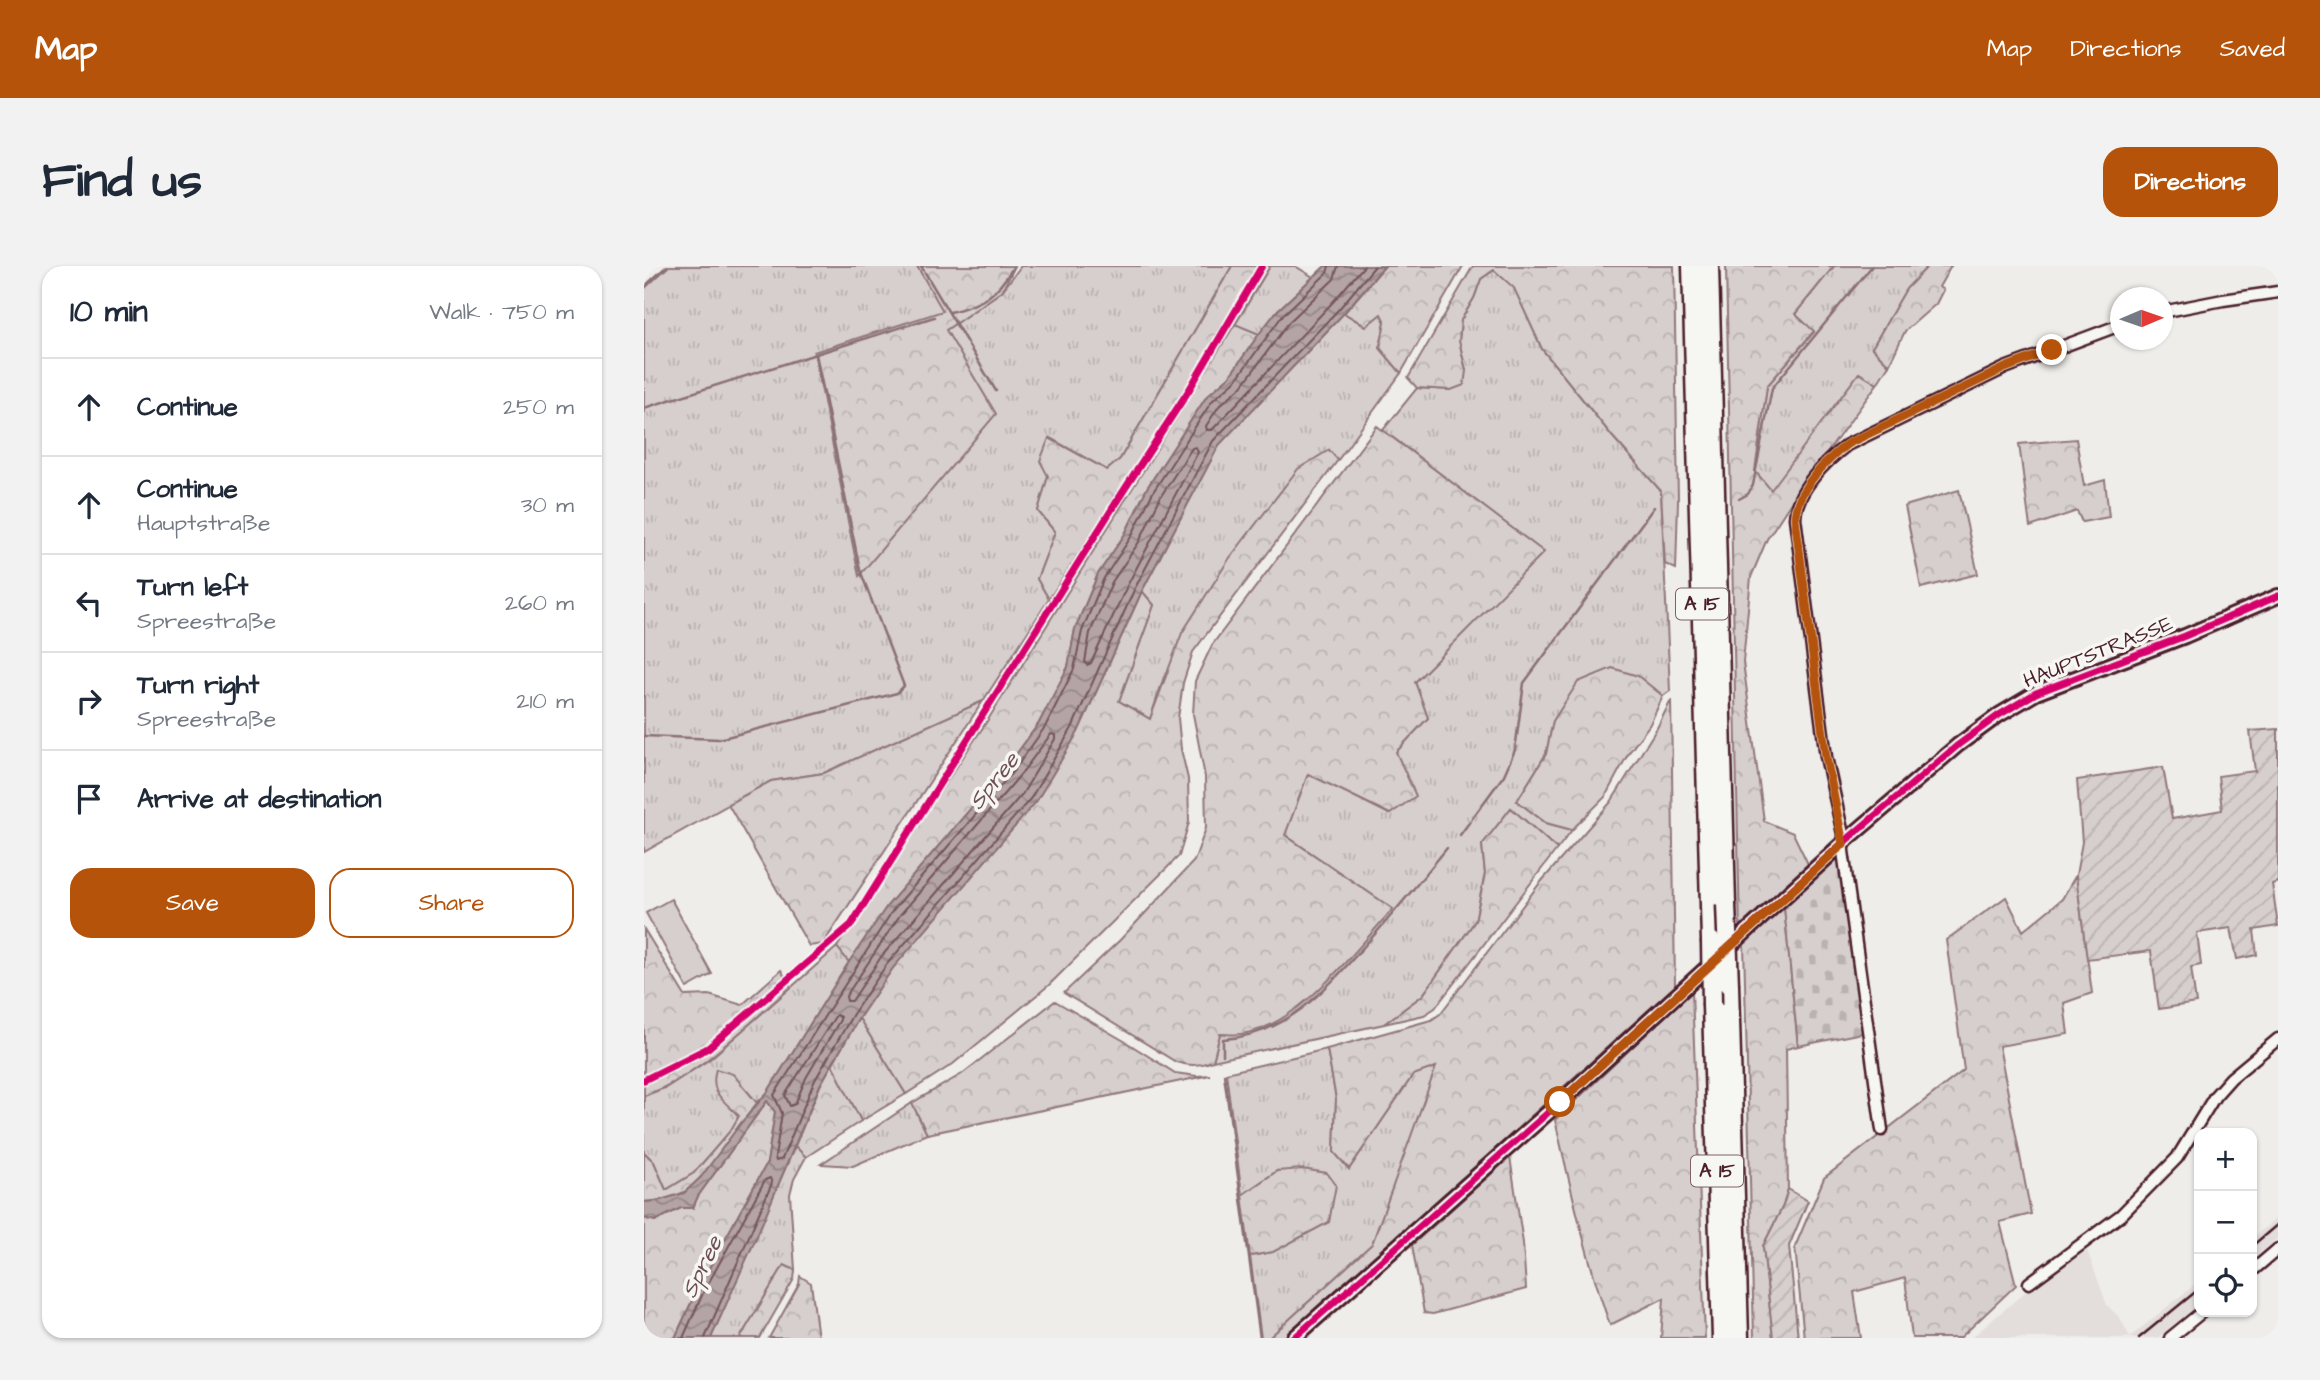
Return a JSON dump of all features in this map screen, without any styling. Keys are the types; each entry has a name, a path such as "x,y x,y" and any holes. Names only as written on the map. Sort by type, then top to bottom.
{"highway":[{"name":"A 15","path":"1692,266 1722,1338"},
{"name":"A 15","path":"1709,266 1739,1338"}],"street":[{"path":"2173,310 2278,292"},
{"path":"1882,1130 1843,844 1826,757 1795,518 1796,506 1801,495 1834,455 1847,444 2005,368 2110,329"},
{"name":"HAUPTSTRASSE","path":"1294,1338 1560,1102 1843,844 1958,745 2018,703 2046,689 2185,636 2278,596"},
{"path":"2029,1283 2121,1215 2177,1158 2215,1096 2240,1070 2278,1039"},
{"path":"2257,1267 2278,1249"},
{"path":"2170,1338 2196,1317"}],"shaded area":[{"path":"2278,1217 2278,1238 2257,1256 2257,1234"},
{"path":"2087,1250 2107,1305 2120,1318 2130,1337 2194,1285 2194,1308 2158,1338 1971,1338 2031,1287"}],"green space":[{"path":"669,266 917,266 944,311 946,330 1002,291 1021,266 1232,266 1120,459 1107,470 1050,438 1048,476 1038,511 1055,532 1037,579 1049,599 983,701 824,773 771,781 644,852 644,289"},
{"path":"917,266 1015,266 1002,291 946,330 996,414 859,576 814,352 943,311"},
{"path":"1232,266 1270,266 1235,324 1225,321 1186,388 1049,599 1037,579 1055,532 1038,511 1048,476 1040,461 1049,438 1107,470 1120,459"},
{"path":"1270,266 1295,266 1313,277 1277,311 1259,334 1235,325"},
{"path":"1385,266 1463,266 1401,373 1380,348 1385,322 1381,314 1366,326 1344,313"},
{"path":"1473,266 1674,266 1678,501 1676,569 1665,564 1661,491 1612,436 1542,349 1514,288 1494,270 1481,279 1461,320 1459,341 1466,371 1464,385 1451,390 1417,388 1408,378"},
{"path":"1726,266 1834,266 1795,314 1814,331 1767,386 1755,471 1771,490 1859,373 1877,384 1767,539 1751,577 1743,662 1764,821 1793,833 1809,866 1740,933"},
{"path":"1834,266 1928,266 1906,289 1872,348 1889,365 1877,384 1859,373 1771,491 1755,472 1767,386 1814,332 1795,314"},
{"path":"1928,266 1951,266 1939,287 1943,290 1936,304 1905,331 1889,365 1872,348 1906,289"},
{"path":"1494,270 1514,287 1542,349 1612,436 1661,491 1670,691 1663,696 1654,688 1553,721 1546,754 1517,801 1546,823 1572,830 1557,849 1511,808 1482,845 1485,874 1475,921 1423,995 1384,1024 1213,1061 1220,1034 1242,1034 1274,1024 1392,909 1285,835 1308,773 1389,814 1396,752 1428,718 1415,682 1543,552 1383,430 1417,388 1451,390 1466,370 1459,341 1461,320 1481,279"},
{"path":"1344,313 1365,326 1381,314 1385,322 1380,348 1401,373 1338,460 1328,450 1164,677 1150,719 1119,701 1154,605 1142,591 1219,445"},
{"path":"1235,324 1259,334 1229,377 1207,396 1147,488 1125,534 1098,574 1075,629 1068,667 1039,723 1009,764 887,906 849,962 837,947 989,718"},
{"path":"1377,426 1544,552 1415,682 1428,718 1396,752 1416,796 1390,814 1308,774 1285,835 1393,909 1324,984 1284,1017 1263,1028 1241,1034 1220,1034 1213,1061 1194,1065 1176,1062 1064,993 1120,940 1194,861 1206,828 1205,777 1193,714 1195,681 1212,645"},
{"path":"2076,439 2084,486 2105,480 2109,517 2082,522 2077,511 2030,527 2019,444"},
{"path":"1329,450 1338,460 1193,652 1183,683 1178,718 1188,779 1189,822 1179,856 1049,985 953,1064 906,1094 859,1018 893,968 1078,732 1142,591 1154,605 1119,701 1150,719 1182,633 1229,559 1298,469"},
{"path":"1959,490 1978,574 1921,588 1905,506"},
{"path":"1612,668 1638,676 1663,696 1650,724 1628,754 1605,797 1572,830 1546,823 1517,801 1546,754 1553,721 1578,682"},
{"path":"1671,700 1675,986 1286,1338 1269,1338 1372,1244 1436,1067 1413,1075 1349,1169 1334,1152 1336,1099 1327,1049 1431,1020 1440,1014 1540,883 1611,802 1657,728"},
{"path":"983,701 823,944 809,946 728,804 771,781 824,773"},
{"path":"2278,729 2278,882 2272,884 2278,926 2254,930 2257,955 2237,959 2231,928 2197,933 2201,965 2191,967 2196,1003 2159,1009 2151,951 2087,959 2076,875 2082,842 2077,780 2163,767 2172,819 2222,810 2218,776 2255,771 2250,731"},
{"path":"1511,808 1557,849 1435,1008 1424,1015 1384,1024 1423,995 1475,921 1485,874 1482,845"},
{"path":"1841,855 1862,1033 1798,1046 1784,907"},
{"path":"2076,875 2092,993 2064,1003 2068,1034 1999,1046 2031,1214 2000,1222 2016,1285 1960,1338 1912,1338 1905,1278 1854,1292 1861,1338 1804,1338 1795,1247 1824,1178 1964,1070 1946,940 2006,897 2023,931 2062,899"},
{"path":"671,899 712,974 687,988 646,913"},
{"path":"1784,907 1798,1046 1786,1049 1788,1189 1783,1206 1763,1246 1773,1338 1754,1338 1744,944"},
{"path":"644,929 685,996 709,995 742,1005 781,970 791,987 704,1062 665,1087 644,1096"},
{"path":"837,947 849,962 767,1093 757,1103 748,1092 716,1092 739,1116 731,1130 694,1173 666,1190 654,1162 644,1152 644,1096 667,1087 710,1059"},
{"path":"1692,991 1705,1338 1661,1338 1664,1298 1610,1325 1586,1249 1555,1120"},
{"path":"1055,1001 1175,1073 1210,1075 927,1134 912,1103 962,1074"},
{"path":"859,1018 906,1094 861,1121 832,1065"},
{"path":"1327,1049 1336,1099 1334,1152 1349,1169 1413,1075 1437,1066 1372,1244 1269,1338 1261,1338 1250,1256 1273,1252 1277,1171 1242,1195 1226,1073"},
{"path":"832,1064 861,1121 806,1157 795,1146"},
{"path":"716,1069 733,1074 757,1103 710,1166 690,1187 673,1197 644,1202 644,1152 654,1162 666,1190 694,1173 731,1130 739,1116 716,1090"},
{"path":"767,1101 775,1112 767,1163 697,1290 675,1338 644,1338 644,1218 655,1221 681,1208 693,1207 698,1196"},
{"path":"912,1103 927,1134 853,1166 821,1164"},
{"path":"795,1146 806,1157 794,1179 790,1194 795,1270 784,1265 740,1338 711,1338"},
{"path":"1510,1157 1523,1243 1526,1289 1433,1314 1424,1313 1412,1245"},
{"path":"1302,1169 1327,1173 1336,1185 1329,1222 1273,1252 1250,1256 1242,1195 1277,1171"},
{"path":"1788,1189 1808,1201 1789,1246 1798,1338 1773,1338 1763,1246 1783,1206"},
{"path":"784,1265 795,1270 794,1279 760,1338 740,1338"},
{"path":"800,1276 811,1283 818,1338 769,1338 799,1284"}],"water":[{"path":"1325,266 1384,266 1344,313 1219,445 1142,591 1078,732 1036,802 893,968 859,1018 820,1085 711,1338 675,1338 697,1290 767,1163 775,1112 767,1101 698,1196 693,1208 681,1208 655,1221 644,1218 644,1202 684,1193 701,1177 767,1093 887,906 1009,764 1039,723 1068,667 1075,629 1098,574 1125,534 1147,488 1207,396 1229,377 1277,311"}],"waterway":[{"path":"644,287 667,266"},
{"path":"921,266 996,391"},
{"path":"950,312 971,306 995,292 1014,266"},
{"path":"1739,499 1748,494 1753,485 1772,388 1872,266"},
{"path":"644,736 719,739 897,693 904,686 860,570 816,354 934,317"},
{"path":"644,408 816,354"},
{"path":"1460,835 1504,775 1515,750 1524,683 1654,507"},
{"path":"1223,1055 1223,1039 1246,1036 1267,1029 1304,1007 1321,992 1408,896 1447,848"},
{"path":"1224,1074 1260,1338"}],"railway":[{"path":"2257,1242 2278,1224"},
{"path":"2139,1338 2194,1293"}],"cycle path":[{"path":"644,1080 708,1048 851,925 1189,390 1262,266"},
{"path":"1294,1338 1560,1102 1843,843 1958,745 1999,715 2036,693 2185,636 2278,596"}],"route":[{"path":"1560,1102 1843,844 1826,757 1795,518 1801,495 1834,455 1847,444 2005,368 2052,350"}],"water label":[{"name":"Spree","path":"994,781"},
{"name":"Spree","path":"702,1267"}]}
